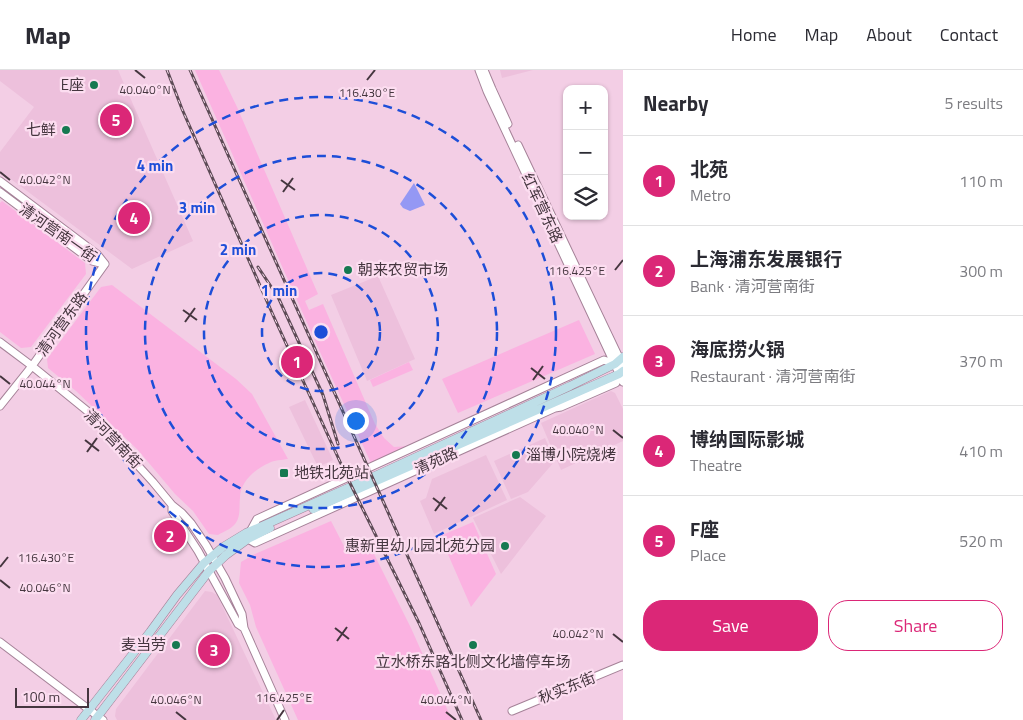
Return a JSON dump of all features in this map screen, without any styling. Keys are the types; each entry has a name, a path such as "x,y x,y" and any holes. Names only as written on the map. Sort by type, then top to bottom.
{"main road":[{"name":"清苑路","path":"82,720 204,563 223,547 251,530 620,365"},
{"name":"清苑路","path":"99,719 209,571 248,539 567,396 620,365"}],"street":[{"name":"红军营东路","path":"479,70 487,91 620,365"},
{"name":"红军营东路","path":"484,70 620,365"},
{"name":"清河营南一街","path":"0,181 97,254 105,264"},
{"name":"清河营南一街","path":"0,192 92,261 105,264"},
{"name":"清河营东路","path":"0,406 32,366 105,264"},
{"name":"清河营南街","path":"0,342 91,414 172,505 191,523 217,564 235,598 242,614 244,628 285,720"},
{"name":"清苑路","path":"248,539 255,543 555,408 562,407 616,383 620,365 604,360 257,519 251,530"},
{"path":"620,365 623,382"},
{"path":"539,390 570,386"},
{"path":"555,408 567,396"},
{"name":"清河营南街","path":"172,505 172,511 209,571 238,624 244,628"},
{"path":"0,642 99,719"},
{"name":"秋实东街","path":"512,712 623,665"}],"shaded area":[{"path":"0,70 118,70 193,241 132,269 0,171 0,152 34,107 0,81"},
{"path":"195,70 219,70 237,107 318,294 305,301 309,310 323,304 375,424 384,438 394,447 410,446 371,463"},
{"path":"500,70 533,70 502,78"},
{"path":"2,201 85,263 86,274 31,347 21,348 0,332 0,203"},
{"path":"378,276 415,359 367,381 331,295"},
{"path":"112,285 236,379 252,394 288,459 271,462 245,481 241,492 237,521 218,535 209,534 193,511 175,494 138,450 76,391 48,368 47,359 101,287"},
{"path":"579,320 595,354 458,413 442,379"},
{"path":"409,362 413,370 373,387 370,380"},
{"path":"611,391 615,393 623,409 623,441 561,470 541,423"},
{"name":"地铁北苑站","path":"305,400 333,460 318,467 289,407"},
{"path":"545,438 555,461 528,492 511,499 494,461"},
{"path":"486,455 507,500 434,534 420,501 426,498 432,479"},
{"name":"惠新里幼儿园北苑分园","path":"520,497 546,516 501,574 473,518"},
{"path":"331,521 346,550 367,540 411,628 452,720 298,720 256,627 250,605 239,583 241,562"},
{"path":"473,522 496,574 471,607 440,536"},
{"path":"205,591 217,595 276,720 117,720 115,716 116,709"}],"water":[{"path":"414,183 425,205 410,211 403,208 400,204"}],"railway":[{"path":"167,70 182,109 273,315 347,477 419,623 462,720"},
{"path":"190,70 481,720"},
{"path":"258,267 278,297 323,395 338,444"}],"place":[{"name":"E座","path":"94,85"},
{"name":"F座","path":"116,120"},
{"name":"七鲜","path":"66,130"},
{"name":"博纳国际影城","path":"134,218"},
{"name":"朝来农贸市场","path":"348,270"},
{"name":"北苑","path":"297,362"},
{"name":"淄博小院烧烤","path":"516,455"},
{"name":"地铁北苑站","path":"284,473"},
{"name":"上海浦东发展银行","path":"170,536"},
{"name":"惠新里幼儿园北苑分园","path":"505,546"},
{"name":"麦当劳","path":"176,645"},
{"name":"立水桥东路北侧文化墙停车场","path":"473,645"},
{"name":"海底捞火锅","path":"214,650"}]}
